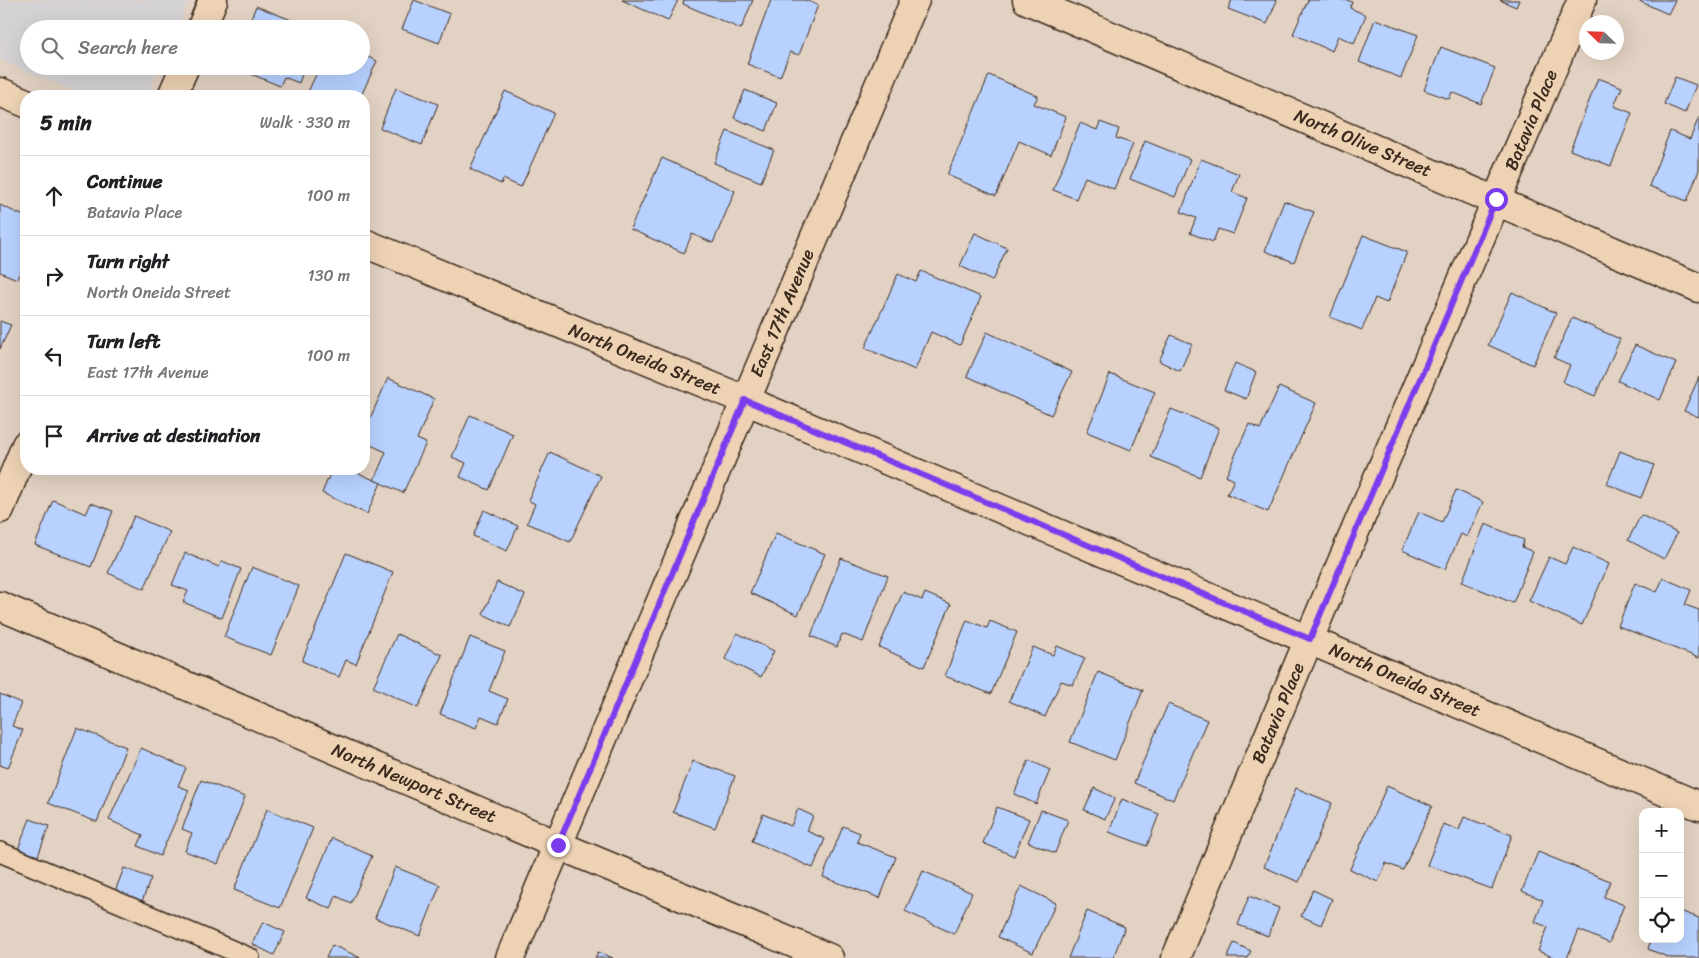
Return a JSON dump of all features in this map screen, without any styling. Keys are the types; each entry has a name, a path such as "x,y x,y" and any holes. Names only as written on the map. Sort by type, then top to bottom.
{"street":[{"path":"205,20 213,0"},
{"name":"East 17th Avenue","path":"510,958 915,0"},
{"name":"North Olive Street","path":"1027,0 1496,199 1699,288"},
{"name":"Batavia Place","path":"1176,958 1496,199 1582,0"},
{"path":"175,90 181,75"},
{"path":"0,92 20,100"},
{"name":"North Oneida Street","path":"370,245 745,400 1699,806"},
{"path":"0,509 20,461"},
{"name":"North Newport Street","path":"0,606 558,845 829,958"}],"lane":[{"path":"0,852 250,958"}],"shaded area":[{"path":"0,0 189,0 181,20 20,20 20,68 0,60"},
{"path":"36,75 156,75 150,90 72,90"}],"building":[{"path":"414,0 450,14 439,43 402,29"},
{"path":"622,0 678,0 668,21"},
{"path":"684,0 753,0 741,29 683,4"},
{"path":"771,0 805,0 818,5 799,55 790,52 780,77 747,64"},
{"path":"1232,0 1277,0 1267,24 1228,9"},
{"path":"1308,0 1347,0 1352,2 1350,8 1366,15 1354,43 1338,36 1332,51 1293,34"},
{"path":"1500,0 1519,0 1516,7"},
{"path":"1637,0 1675,0 1668,14"},
{"path":"256,6 291,20 251,20"},
{"path":"1375,19 1418,35 1401,78 1359,62"},
{"path":"1441,47 1495,68 1481,104 1452,92 1449,99 1424,90"},
{"path":"370,58 377,61 364,90 309,90 316,75 370,75"},
{"path":"254,75 302,75 299,83 284,77 280,86"},
{"path":"989,75 1038,96 1034,104 1066,117 1051,155 1019,141 996,196 947,175"},
{"path":"1675,77 1696,85 1685,113 1664,104"},
{"path":"1598,78 1622,87 1614,106 1632,113 1611,166 1570,150"},
{"path":"396,88 438,104 422,145 380,128"},
{"path":"745,90 777,103 766,131 734,118"},
{"path":"505,91 554,113 521,187 503,179 501,184 470,169"},
{"path":"1699,117 1699,170 1687,201 1649,186 1670,131 1690,139"},
{"path":"1100,122 1119,129 1116,138 1133,144 1114,189 1085,177 1076,199 1053,190 1080,123 1097,130"},
{"path":"727,131 774,150 761,182 714,163"},
{"path":"1145,141 1190,159 1175,197 1130,179"},
{"path":"662,158 735,191 713,243 692,234 684,253 630,229"},
{"path":"1201,159 1239,174 1232,192 1247,198 1233,234 1218,229 1213,242 1190,233 1196,218 1181,212"},
{"path":"1284,201 1314,212 1294,262 1265,251"},
{"path":"0,205 20,214 20,272 17,279 0,272"},
{"path":"975,233 1007,248 992,281 960,266"},
{"path":"1363,235 1407,252 1387,303 1375,298 1362,330 1330,317"},
{"path":"921,271 981,297 960,345 931,332 915,370 865,348 898,274 916,282"},
{"path":"1512,292 1556,313 1533,365 1488,345"},
{"path":"1572,318 1620,339 1595,396 1563,382 1570,365 1554,358"},
{"path":"0,321 11,325 0,349"},
{"path":"987,332 1072,372 1051,415 967,376"},
{"path":"1171,335 1192,344 1180,371 1159,361"},
{"path":"1635,345 1676,363 1660,400 1618,381"},
{"path":"1235,363 1256,372 1246,399 1224,390"},
{"path":"1110,374 1155,392 1131,450 1087,432"},
{"path":"1699,377 1699,417 1684,411"},
{"path":"388,378 434,399 417,439 426,443 403,493 374,480 386,452 370,445 370,418"},
{"path":"1279,387 1316,403 1268,512 1227,494 1234,480 1226,476 1249,424 1260,429"},
{"path":"1171,409 1219,428 1200,477 1151,457"},
{"path":"470,415 513,434 489,490 460,477 466,463 452,457"},
{"path":"1620,451 1654,465 1641,498 1607,484"},
{"path":"550,452 601,476 570,542 527,523 535,504 528,500"},
{"path":"330,475 363,475 381,483 367,514 322,493"},
{"path":"1456,490 1483,502 1467,537 1461,534 1445,569 1402,550 1419,512 1442,522"},
{"path":"53,500 86,514 91,503 113,511 91,567 35,545"},
{"path":"484,510 518,526 507,551 473,536"},
{"path":"1641,515 1677,533 1664,559 1628,540"},
{"path":"134,516 170,532 144,589 108,573"},
{"path":"1485,524 1524,540 1522,547 1533,552 1513,603 1462,582"},
{"path":"776,533 825,554 798,615 750,593"},
{"path":"1573,547 1609,564 1582,625 1529,601 1549,557 1565,564"},
{"path":"185,553 219,567 222,561 241,569 222,618 183,602 188,591 172,585"},
{"path":"346,553 393,572 356,664 346,660 339,677 302,661"},
{"path":"841,558 888,576 863,642 842,634 837,647 811,636"},
{"path":"252,567 299,586 271,655 224,637"},
{"path":"1663,578 1691,590 1685,605 1699,610 1699,658 1618,626 1635,583 1657,592"},
{"path":"497,582 525,595 510,627 483,614"},
{"path":"903,592 922,600 925,593 951,604 924,667 879,647"},
{"path":"967,620 987,628 990,621 1017,632 991,694 945,676"},
{"path":"737,633 774,651 761,677 725,659"},
{"path":"397,634 442,655 418,708 373,687"},
{"path":"470,637 505,651 489,691 508,699 498,723 481,716 476,728 440,714"},
{"path":"1057,646 1085,658 1073,685 1061,681 1045,717 1009,701 1033,647 1053,655"},
{"path":"1098,672 1143,690 1115,760 1070,742"},
{"path":"0,694 21,703 12,726 23,730 8,768 0,765"},
{"path":"1168,704 1207,720 1173,800 1134,783"},
{"path":"77,728 126,747 97,822 48,803"},
{"path":"141,748 186,768 178,786 189,790 160,856 138,846 143,835 109,820"},
{"path":"1029,760 1050,770 1036,804 1014,794"},
{"path":"693,761 735,776 715,828 673,812"},
{"path":"201,780 245,797 218,864 185,851 192,833 182,829"},
{"path":"1387,786 1432,806 1403,870 1386,863 1378,882 1350,869"},
{"path":"1094,788 1115,798 1105,819 1084,810"},
{"path":"1296,788 1332,803 1299,882 1264,867"},
{"path":"1122,799 1159,814 1147,846 1109,832"},
{"path":"997,807 1029,819 1014,856 983,843"},
{"path":"267,809 313,828 280,908 234,890"},
{"path":"798,809 813,816 807,831 825,839 813,868 752,841 763,814 791,826"},
{"path":"1041,810 1068,820 1055,853 1028,842"},
{"path":"1464,817 1512,835 1492,889 1427,865 1443,824 1459,830"},
{"path":"30,819 49,826 38,856 18,849"},
{"path":"843,826 860,833 857,842 896,857 880,898 823,877"},
{"path":"332,838 372,856 351,903 336,896 331,909 306,898"},
{"path":"1538,852 1610,881 1604,897 1624,905 1609,943 1579,930 1567,958 1555,958 1538,951 1548,927 1535,922 1543,900 1522,891"},
{"path":"395,867 440,885 420,936 375,918"},
{"path":"124,868 151,878 141,904 114,894"},
{"path":"923,871 972,893 954,934 905,911"},
{"path":"1021,886 1056,903 1033,953 998,937"},
{"path":"1313,890 1332,899 1321,925 1301,916"},
{"path":"1249,896 1279,908 1268,936 1238,925"},
{"path":"1087,911 1125,927 1113,958 1068,958"},
{"path":"1684,912 1699,918 1699,958 1670,958 1648,949 1650,943 1684,943"},
{"path":"263,922 285,932 274,955 252,944"},
{"path":"1234,943 1251,951 1247,958 1227,958"},
{"path":"332,945 361,958 326,958"},
{"path":"598,952 613,958 595,958"}],"route":[{"path":"558,845 745,400 1310,639 1496,199"}]}
